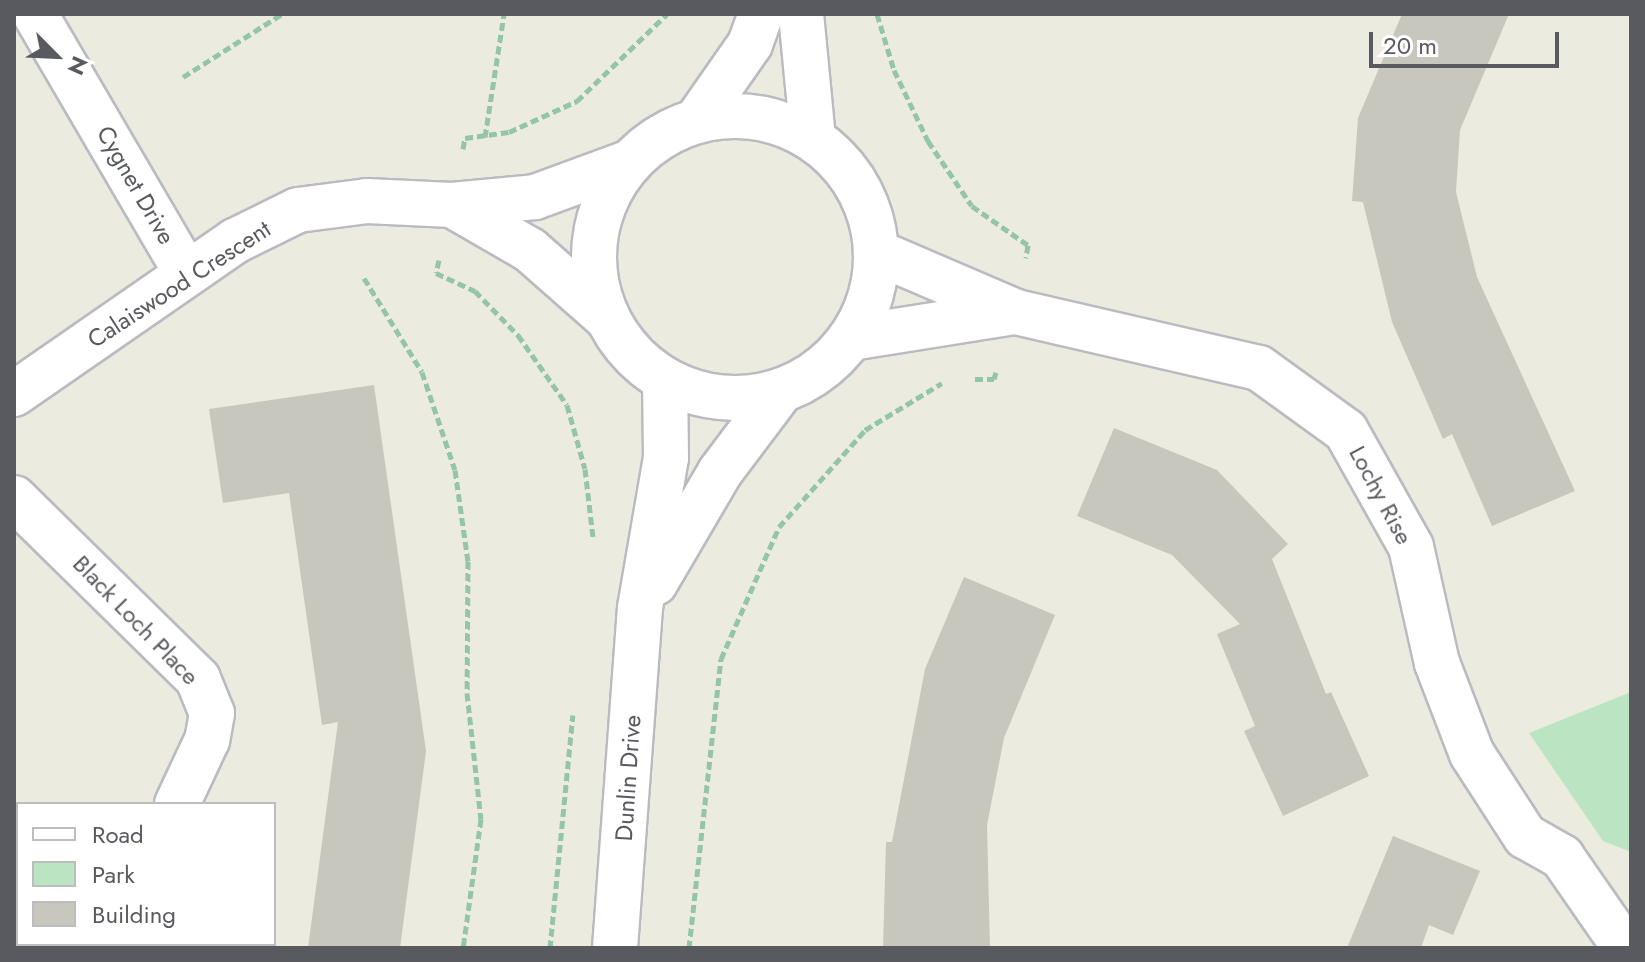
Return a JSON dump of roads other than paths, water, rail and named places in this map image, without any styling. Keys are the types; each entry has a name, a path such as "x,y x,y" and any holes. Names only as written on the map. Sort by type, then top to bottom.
{"street":[{"name":"Cygnet Drive","path":"35,14 187,274"},
{"path":"697,120 750,44 761,14"},
{"path":"801,14 813,138"},
{"name":"Dunlin Drive","path":"737,115 777,121 813,138 846,169 868,208 876,252 870,297 851,338 820,370 781,391 742,398 702,395 665,380 631,353 606,317 594,276 595,232 607,194 630,162 660,136 697,120 737,115"},
{"name":"Calaiswood Crescent","path":"14,394 187,274 298,210 367,201 452,205 535,197 630,162"},
{"path":"452,205 530,250 606,317"},
{"name":"Lochy Rise","path":"876,252 1016,312 1259,368 1346,431 1411,547 1437,663 1472,754 1525,836 1562,857 1625,948"},
{"name":"Lochy Rise","path":"851,338 1016,312"},
{"name":"Dunlin Drive","path":"615,948 640,608 666,458 665,380"},
{"name":"Dunlin Drive","path":"640,608 720,472 781,391"},
{"name":"Black Loch Place","path":"14,498 198,679 212,713 207,740 178,802"}]}
